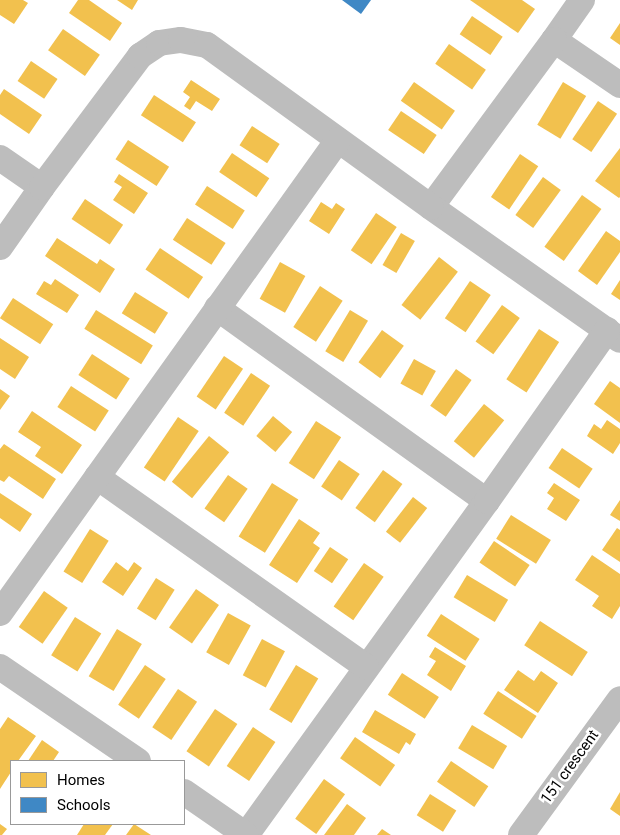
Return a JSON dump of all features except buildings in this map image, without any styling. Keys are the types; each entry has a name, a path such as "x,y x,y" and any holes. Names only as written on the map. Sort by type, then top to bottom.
{"street":[{"path":"432,206 582,0"},
{"path":"0,248 42,186 140,56 159,43 181,40 207,45 613,335 486,501 246,835 185,793"},
{"path":"554,40 620,85"},
{"path":"0,613 338,140"},
{"path":"0,158 42,186"},
{"path":"217,308 486,501"},
{"path":"97,477 366,667"},
{"path":"0,667 137,760"},
{"name":"151 crescent","path":"521,835 620,699"}]}
